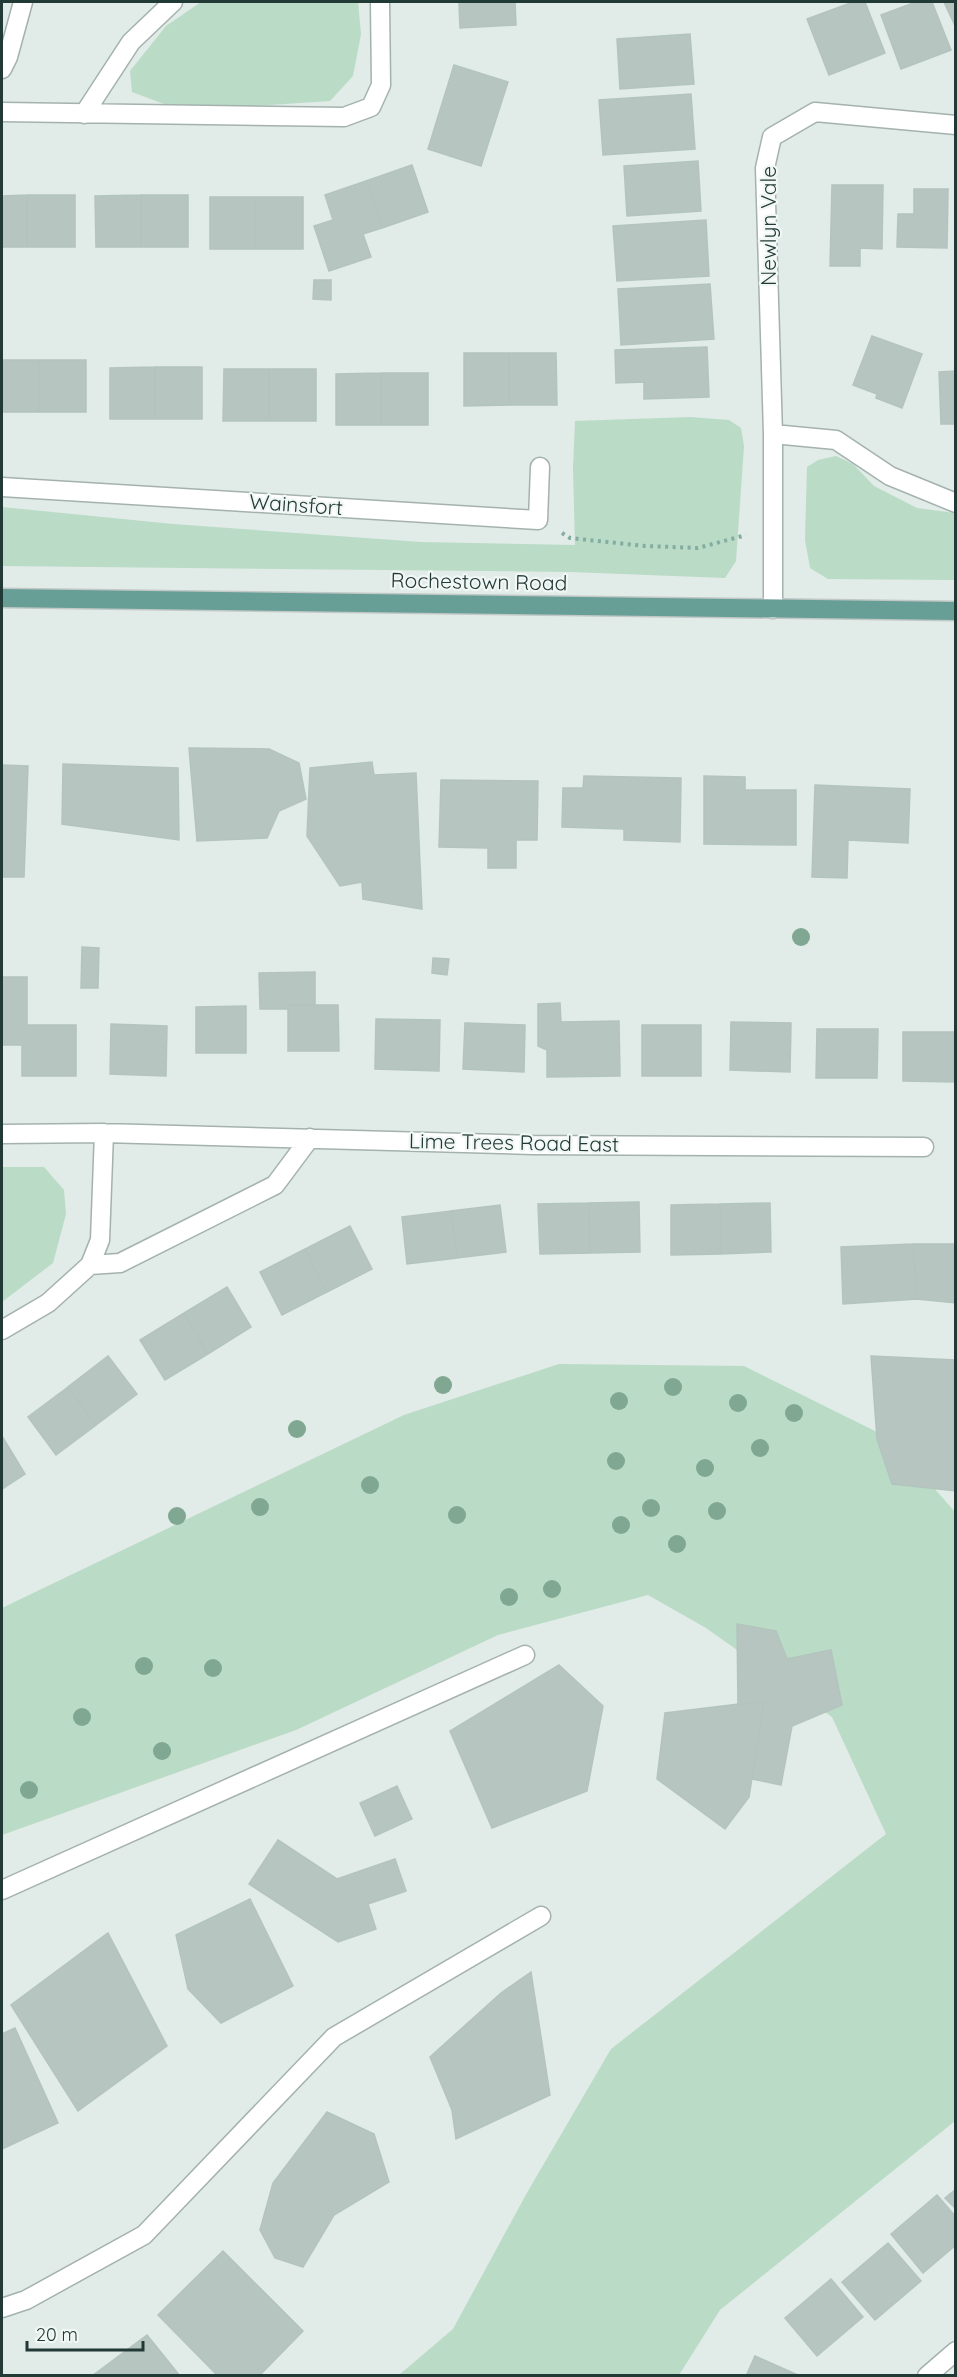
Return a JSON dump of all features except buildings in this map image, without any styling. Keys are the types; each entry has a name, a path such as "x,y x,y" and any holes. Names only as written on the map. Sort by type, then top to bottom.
{"main road":[{"name":"Rochestown Road","path":"2,598 956,611"}],"street":[{"path":"2,69 8,57 23,2"},
{"path":"84,114 131,42 173,2"},
{"path":"2,112 344,117 371,107 381,85 380,2"},
{"name":"Newlyn Vale","path":"772,609 773,434 765,168 772,137 815,112 956,125"},
{"path":"773,434 836,440 890,476 956,502"},
{"path":"537,520 540,467"},
{"name":"Wainsfort","path":"2,487 537,520"},
{"path":"2,1330 48,1303 90,1265 100,1240 104,1133"},
{"name":"Lime Trees Road East","path":"2,1134 104,1133 533,1145 924,1147"},
{"path":"90,1265 120,1263 275,1185 310,1138"},
{"path":"2,1890 525,1655"},
{"path":"2,2308 26,2300 144,2235 334,2037 541,1916"},
{"path":"927,2376 956,2351"}],"path":[{"path":"537,520 570,538 645,546 698,548 746,535 746,544"}],"green space":[{"path":"201,2 358,2 361,34 353,76 330,101 222,108 164,104 132,92 130,71 166,26"},
{"path":"690,417 729,420 741,428 744,446 736,561 725,578 571,572 2,566 2,507 173,524 421,542 575,545 573,468 575,421"},
{"path":"836,456 853,464 874,486 917,508 955,513 955,580 828,579 810,568 805,540 807,467 818,460"},
{"path":"2,1167 44,1167 64,1190 66,1214 53,1263 2,1302"},
{"path":"559,1364 744,1366 891,1439 955,1512 955,2121 720,2310 679,2375 399,2375 453,2329 528,2191 611,2049 886,1834 832,1717 706,1628 648,1595 498,1635 296,1730 2,1835 2,1608 404,1415"}]}
